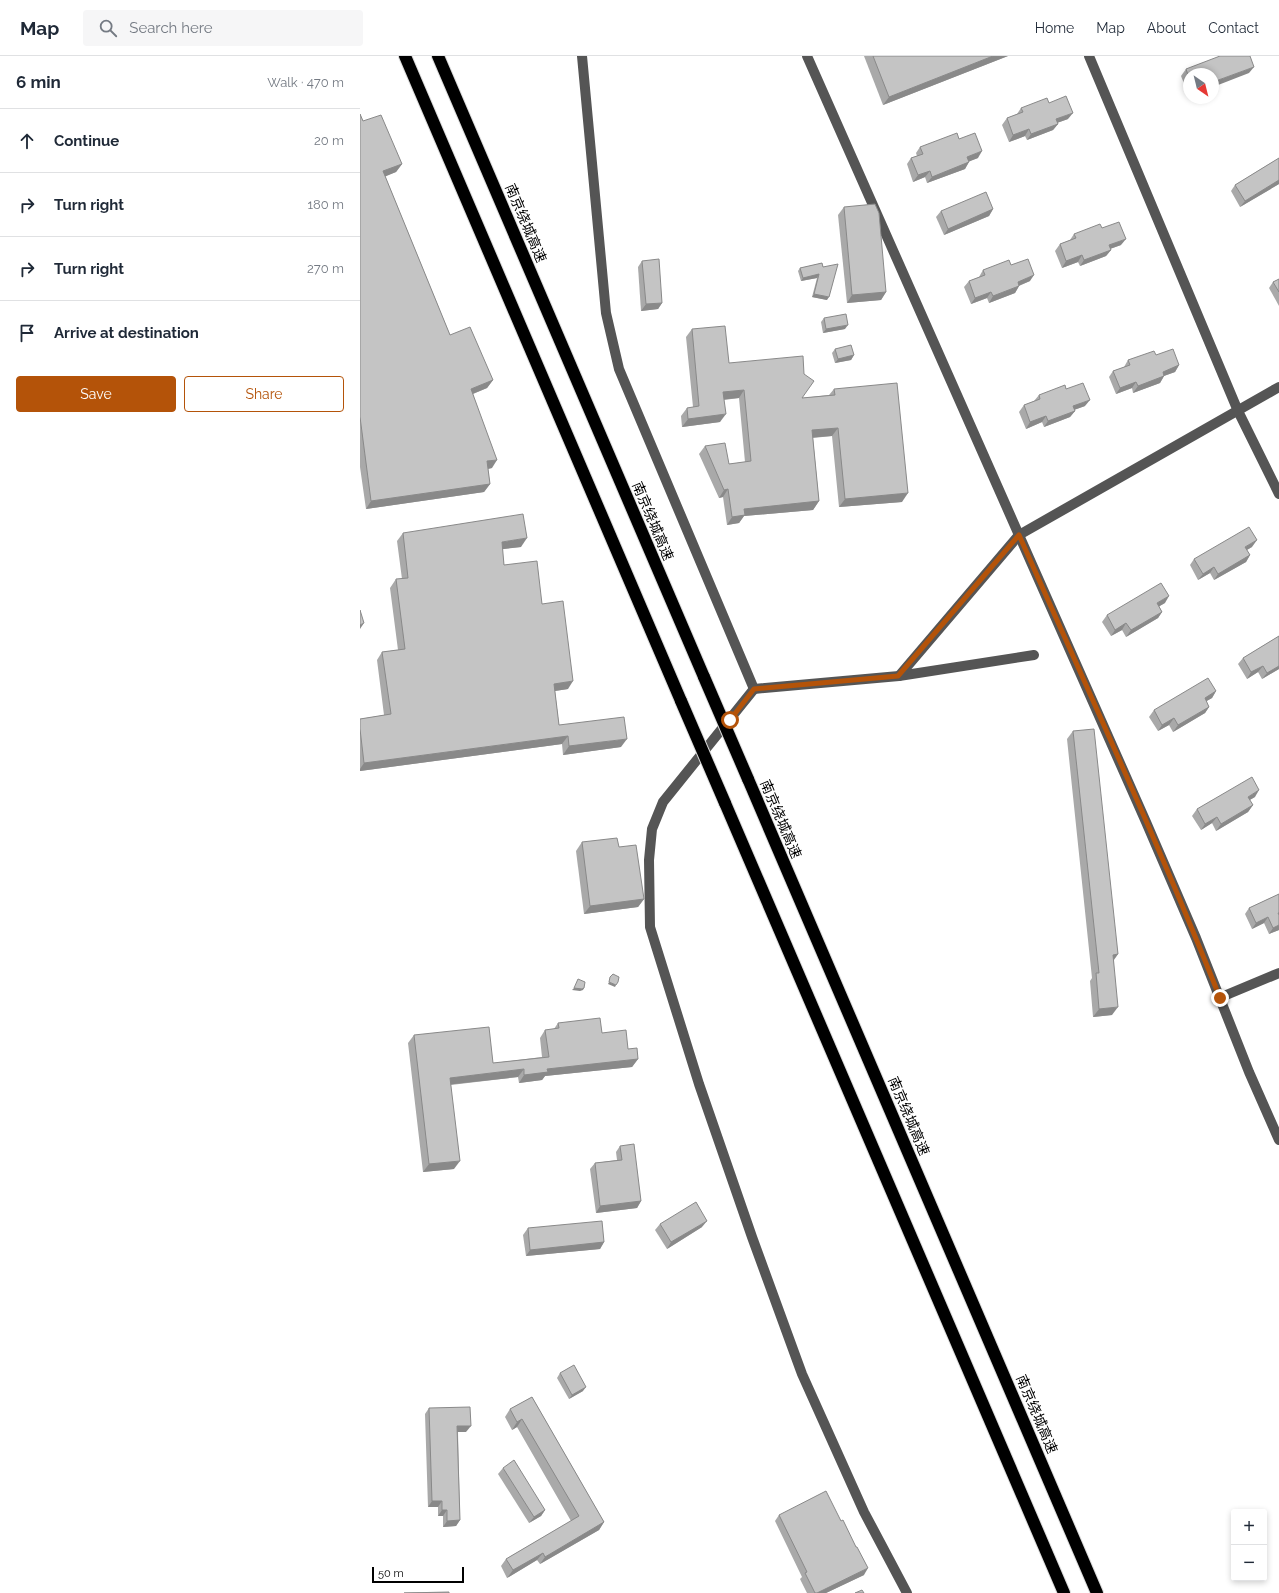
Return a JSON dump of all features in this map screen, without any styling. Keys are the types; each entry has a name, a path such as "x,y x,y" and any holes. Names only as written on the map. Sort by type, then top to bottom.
{"highway":[{"path":"405,56 1064,1593"},
{"name":"南京绕城高速","path":"438,56 1097,1593"}],"street":[{"path":"582,56 606,314 620,369 754,689"},
{"path":"807,56 1146,822 1196,938 1249,1072 1279,1140"},
{"path":"1089,56 1238,411 1279,494"},
{"path":"898,676 1019,535 1279,387"},
{"path":"907,1593 864,1512 802,1374 752,1237 699,1084 650,927 648,860 652,829 663,802 754,689 898,676 1034,655"},
{"path":"1220,998 1279,973"}],"building":[{"path":"873,56 993,56 889,97"},
{"path":"1220,56 1250,56 1254,67 1219,80 1219,68 1189,68"},
{"path":"1066,96 1073,113 1056,119 1058,124 1031,134 1029,129 1013,135 1007,118 1023,112 1021,108 1047,98 1049,103"},
{"path":"360,114 363,121 381,115 402,164 383,171 450,335 470,327 493,380 471,389 497,460 487,461 490,484 371,501 360,417"},
{"path":"957,133 959,139 975,133 982,151 967,157 969,162 932,177 930,171 918,175 911,158 923,154 920,147"},
{"path":"1279,158 1279,180 1245,201 1235,185"},
{"path":"986,192 993,209 948,229 941,211"},
{"path":"875,204 879,213 886,292 852,295 844,207"},
{"path":"1119,222 1126,239 1109,245 1111,250 1084,260 1082,255 1066,261 1060,244 1076,238 1074,234 1100,224 1102,228"},
{"path":"659,259 662,303 646,304 642,261"},
{"path":"1028,259 1034,275 1018,282 1019,286 993,296 991,292 975,298 969,281 985,275 983,270 1009,260 1011,265"},
{"path":"822,263 823,267 838,264 829,297 814,294 819,274 803,278 800,268"},
{"path":"1279,279 1279,292 1273,282"},
{"path":"846,314 848,325 826,329 824,318"},
{"path":"725,326 729,363 803,356 804,374 814,381 802,398 835,395 834,389 897,383 908,493 845,499 838,428 812,430 819,501 744,509 745,515 732,517 728,489 724,490 705,446 725,443 729,464 751,461 744,390 723,392 726,414 688,419 687,408 699,406 692,329"},
{"path":"851,345 854,355 838,359 835,349"},
{"path":"1173,349 1179,365 1163,372 1164,376 1138,386 1136,382 1120,388 1113,371 1130,365 1128,360 1154,351 1156,355"},
{"path":"1083,383 1090,400 1073,406 1075,411 1048,421 1046,416 1030,422 1024,405 1040,399 1039,395 1065,385 1066,389"},
{"path":"523,514 527,538 502,542 504,565 537,561 542,604 563,601 573,681 554,684 559,725 624,717 627,739 569,746 568,736 364,763 360,719 391,714 382,652 405,649 396,579 408,578 403,533"},
{"path":"1249,527 1257,540 1245,547 1250,555 1218,574 1214,567 1203,574 1194,559"},
{"path":"1161,583 1169,596 1157,603 1162,612 1131,630 1126,623 1115,630 1107,615"},
{"path":"360,610 364,623 360,625"},
{"path":"1279,636 1279,666 1267,673 1263,666 1251,672 1243,658"},
{"path":"1208,678 1216,691 1205,698 1209,707 1178,725 1174,718 1162,725 1154,710"},
{"path":"1094,729 1118,954 1113,955 1118,1007 1099,1009 1096,973 1099,973 1073,731"},
{"path":"1252,777 1259,790 1248,797 1253,805 1221,824 1217,817 1205,824 1197,809"},
{"path":"617,838 619,847 636,845 644,899 590,906 582,842"},
{"path":"1279,894 1279,925 1273,928 1268,917 1256,923 1249,908"},
{"path":"613,974 619,977 616,985 609,982 610,977"},
{"path":"578,979 585,982 584,988 574,988"},
{"path":"600,1018 602,1033 626,1030 628,1049 637,1048 638,1059 547,1069 548,1072 524,1075 524,1069 450,1078 460,1161 429,1164 414,1035 489,1027 493,1063 549,1057 545,1030 559,1028 558,1023"},
{"path":"634,1144 641,1201 600,1206 595,1163 622,1160 620,1146"},
{"path":"696,1202 707,1221 671,1242 660,1224"},
{"path":"602,1221 604,1242 530,1250 528,1228"},
{"path":"574,1365 586,1387 572,1395 560,1373"},
{"path":"532,1397 604,1522 545,1557 543,1553 513,1570 506,1559 579,1516 522,1419 517,1422 510,1409"},
{"path":"470,1407 471,1426 457,1426 460,1520 447,1521 447,1510 442,1510 442,1501 432,1501 429,1408"},
{"path":"514,1460 545,1510 534,1517 503,1468"},
{"path":"826,1491 868,1568 815,1593 805,1573 807,1572 779,1515"},
{"path":"862,1590 864,1593 855,1593"},
{"path":"449,1592 449,1593 404,1593"}],"route":[{"path":"730,720 754,689 898,676 1019,535 1146,822 1220,998"}]}
